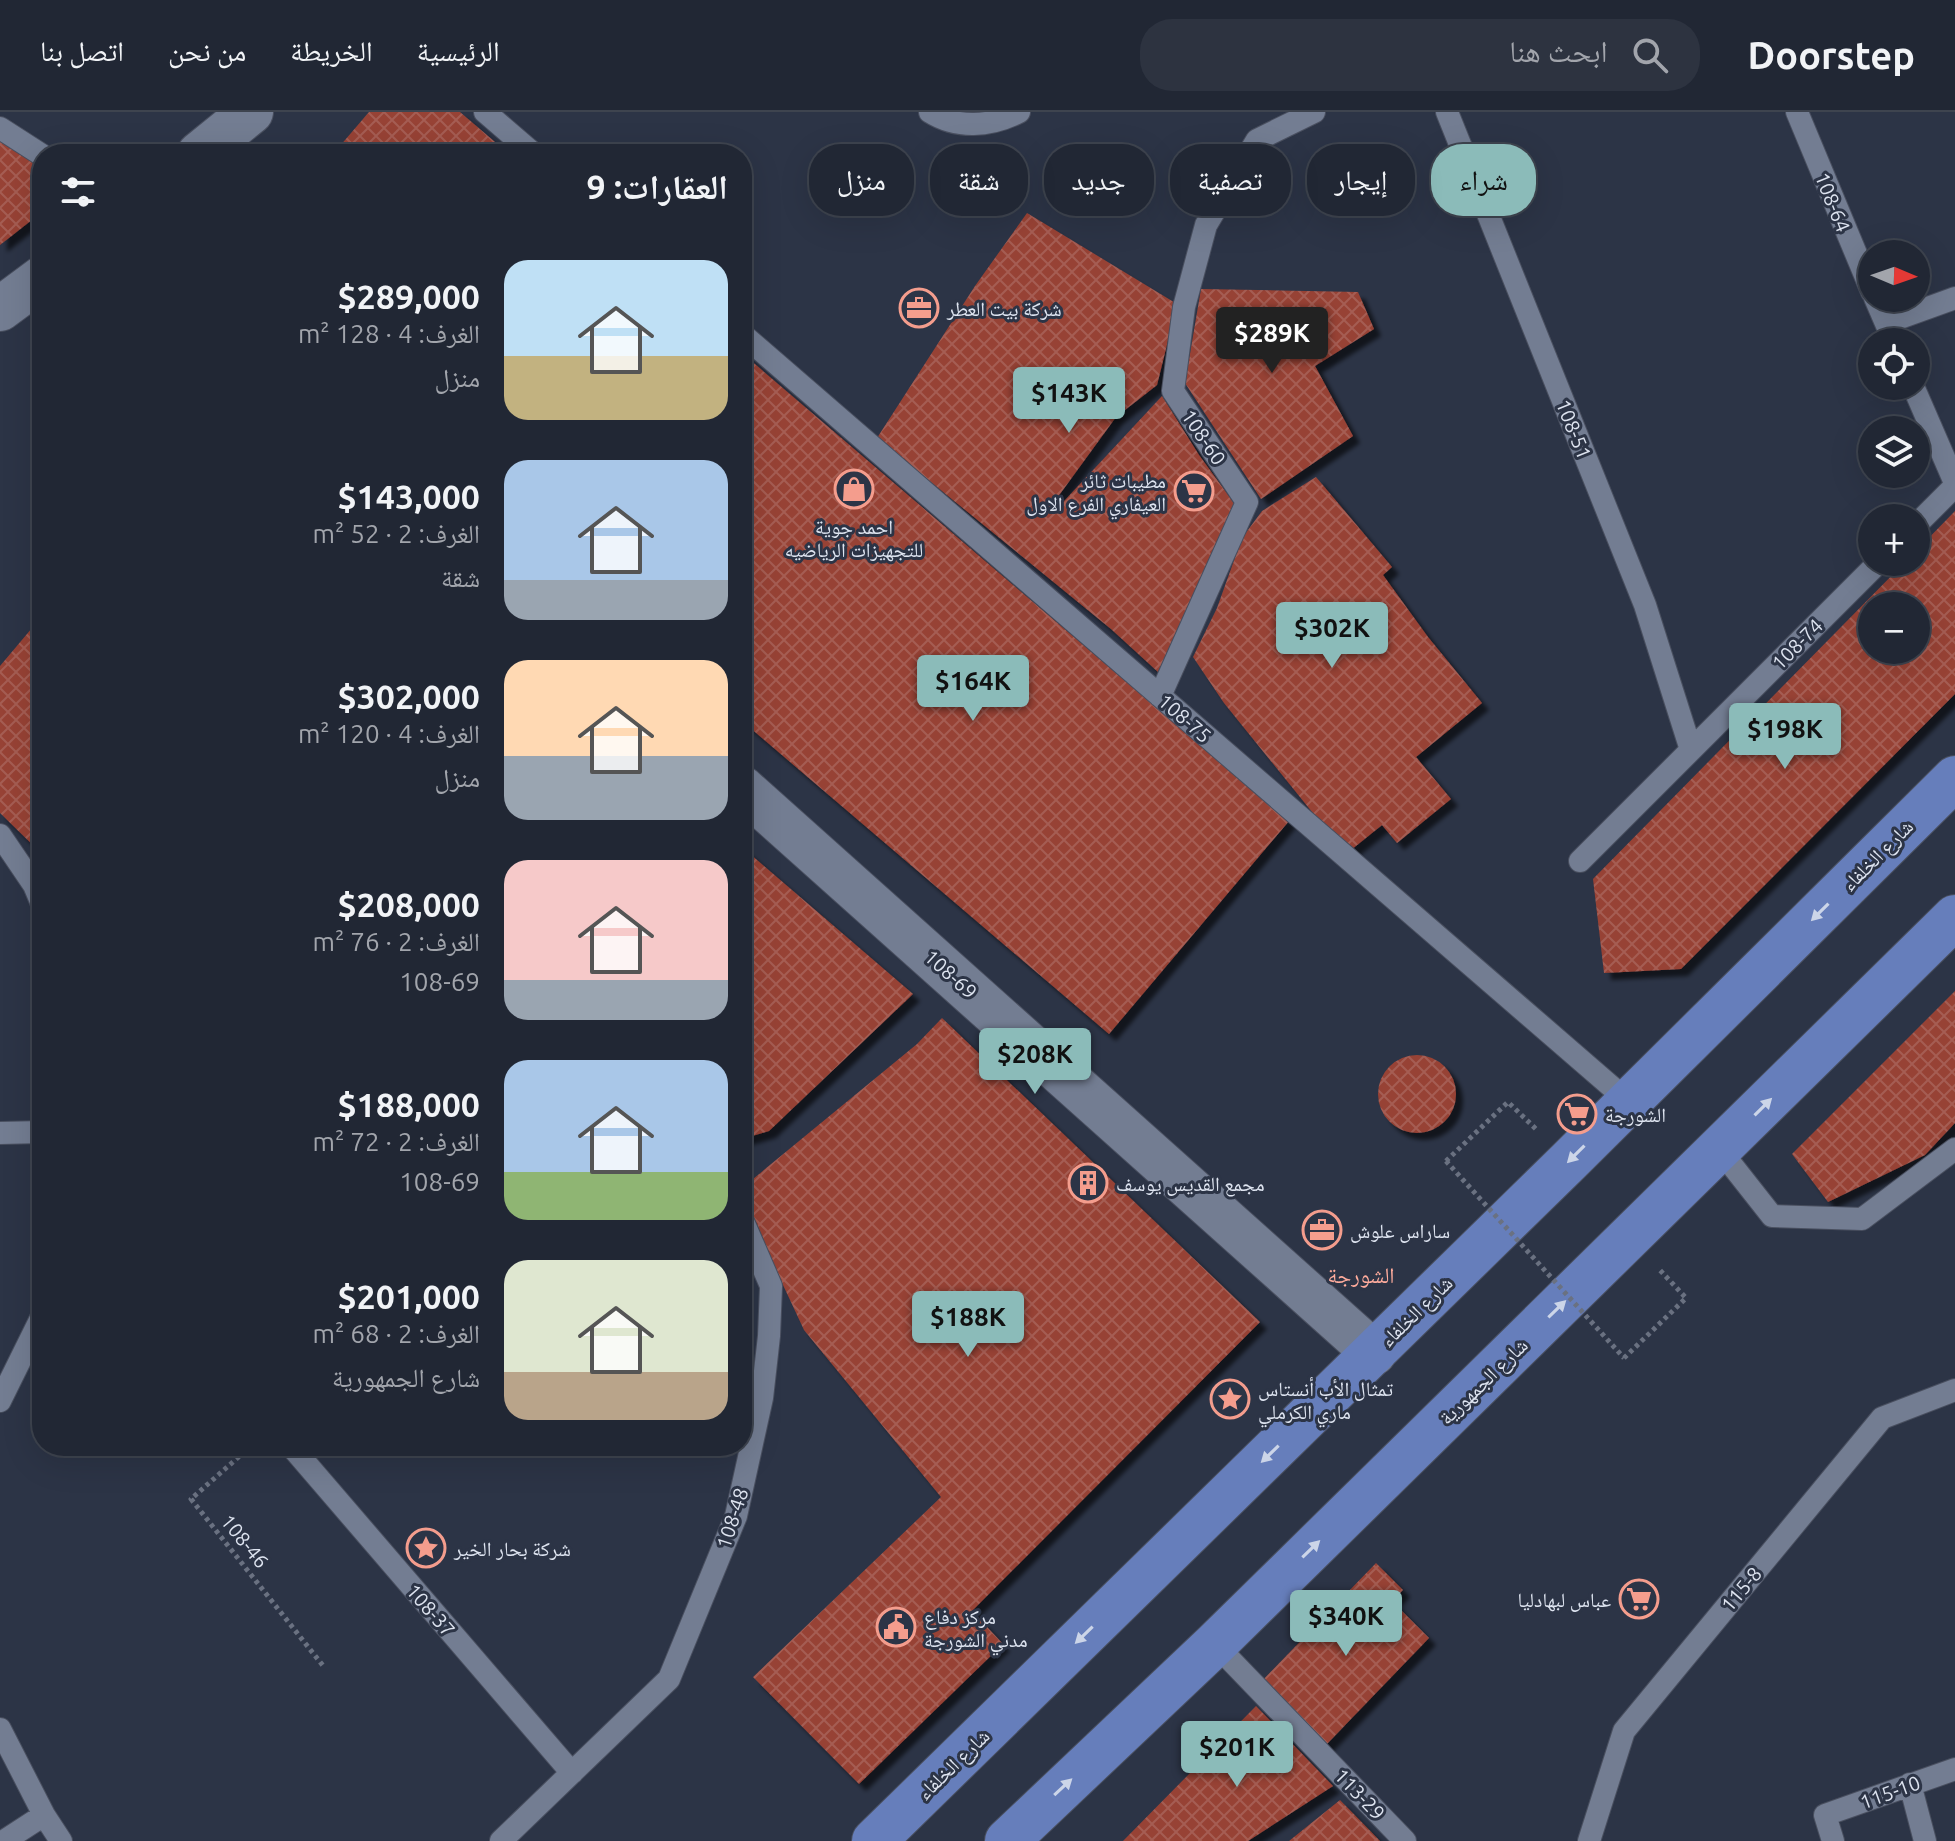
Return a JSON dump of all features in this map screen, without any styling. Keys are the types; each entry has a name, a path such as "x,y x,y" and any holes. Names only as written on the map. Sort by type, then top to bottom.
{"main road":[{"name":"شارع الخلفاء","path":"874,1841 1374,1353 1955,778"},
{"name":"شارع الجمهورية","path":"1007,1841 1215,1644 1955,917"}],"street":[{"path":"211,144 251,112"},
{"path":"0,309 32,285"},
{"name":"108-69","path":"752,797 1374,1353"}],"lane":[{"path":"485,112 522,144"},
{"path":"930,112 942,120 974,125 1004,119 1019,112"},
{"name":"108-60","path":"1160,696 1247,502 1173,391 1184,307 1206,225 1257,140 1314,112"},
{"name":"108-51","path":"1447,112 1645,605 1691,750"},
{"name":"108-64","path":"1797,112 1858,258"},
{"path":"0,128 32,149"},
{"path":"1899,328 1955,298"},
{"name":"108-75","path":"752,343 1628,1101"},
{"path":"1919,400 1955,485 1930,511"},
{"name":"108-74","path":"1580,861 1865,576"},
{"path":"0,835 32,878"},
{"path":"0,1133 32,1132"},
{"path":"1720,1150 1772,1216 1862,1219 1955,1149"},
{"name":"108-48","path":"752,1242 771,1286 762,1398 752,1443"},
{"path":"0,1401 32,1336"},
{"name":"115-8","path":"1589,1841 1624,1731 1882,1418 1955,1390"},
{"name":"108-37","path":"300,1456 572,1773"},
{"name":"108-48","path":"501,1841 669,1679 736,1516 749,1456"},
{"name":"113-29","path":"1215,1644 1405,1841"},
{"path":"0,1729 44,1815 61,1841"},
{"name":"115-10","path":"1833,1841 1825,1815 1955,1769"},
{"path":"1910,1784 1925,1841"},
{"path":"4,1841 44,1815"}],"path":[{"path":"1508,1102 1446,1161 1624,1358 1686,1298"},
{"name":"108-46","path":"240,1456 191,1499 324,1667"}],"building":[{"path":"369,112 460,112 497,144 342,144"},
{"path":"0,138 32,159 32,220 0,245"},
{"path":"1028,214 1177,304 1157,385 1116,417 1049,509 1054,512 1162,396 1236,506 1158,672 1111,629 877,438 975,286"},
{"path":"1201,289 1358,292 1374,329 1315,366 1353,436 1261,499 1185,383"},
{"path":"752,362 1289,821 1109,1034 752,730"},
{"path":"1316,477 1392,567 1383,575 1482,703 1416,757 1451,799 1397,843 1382,825 1346,854 1224,703 1193,657 1217,608 1242,538 1262,511"},
{"path":"1955,511 1955,694 1681,969 1604,973 1593,879 1858,610 1858,664 1930,664 1930,592 1875,592 1891,576 1930,576 1930,537"},
{"path":"32,628 32,844 0,813 0,666"},
{"path":"752,856 913,994 769,1131 752,1136"},
{"path":"1955,991 1955,1123 1925,1155 1828,1202 1792,1154"},
{"path":"942,1018 1260,1322 972,1611 1003,1644 859,1784 753,1677 941,1497 804,1330 752,1218 752,1180 917,1044"},
{"path":"1409,1055 1425,1055 1439,1061 1450,1072 1456,1094 1450,1116 1439,1127 1425,1133 1409,1133 1395,1127 1384,1116 1378,1102 1378,1086 1384,1072 1395,1061"},
{"path":"1376,1563 1403,1590 1392,1601 1429,1638 1324,1747 1259,1684"},
{"path":"1256,1706 1333,1786 1248,1841 1123,1841"},
{"path":"1340,1800 1380,1841 1289,1841"}],"place":[{"name":"شركة بيت العطر","path":"919,308"},
{"name":"احمد جوية للتجهيزات الرياضيه","path":"854,489"},
{"name":"مطيبات ثائر العيفاري الفرع الاول","path":"1194,491"},
{"name":"الشورجة","path":"1577,1114"},
{"name":"مجمع القديس يوسف","path":"1088,1183"},
{"name":"ساراس علوش","path":"1322,1230"},
{"name":"تمثال الأب أنستاس ماري الكرملي","path":"1230,1399"},
{"name":"شركة بحار الخير","path":"426,1548"},
{"name":"عباس لبهادليا","path":"1639,1599"},
{"name":"مركز دفاع مدني الشورجة","path":"896,1627"}],"district":[{"name":"الشورجة","path":"1361,1274"}]}
